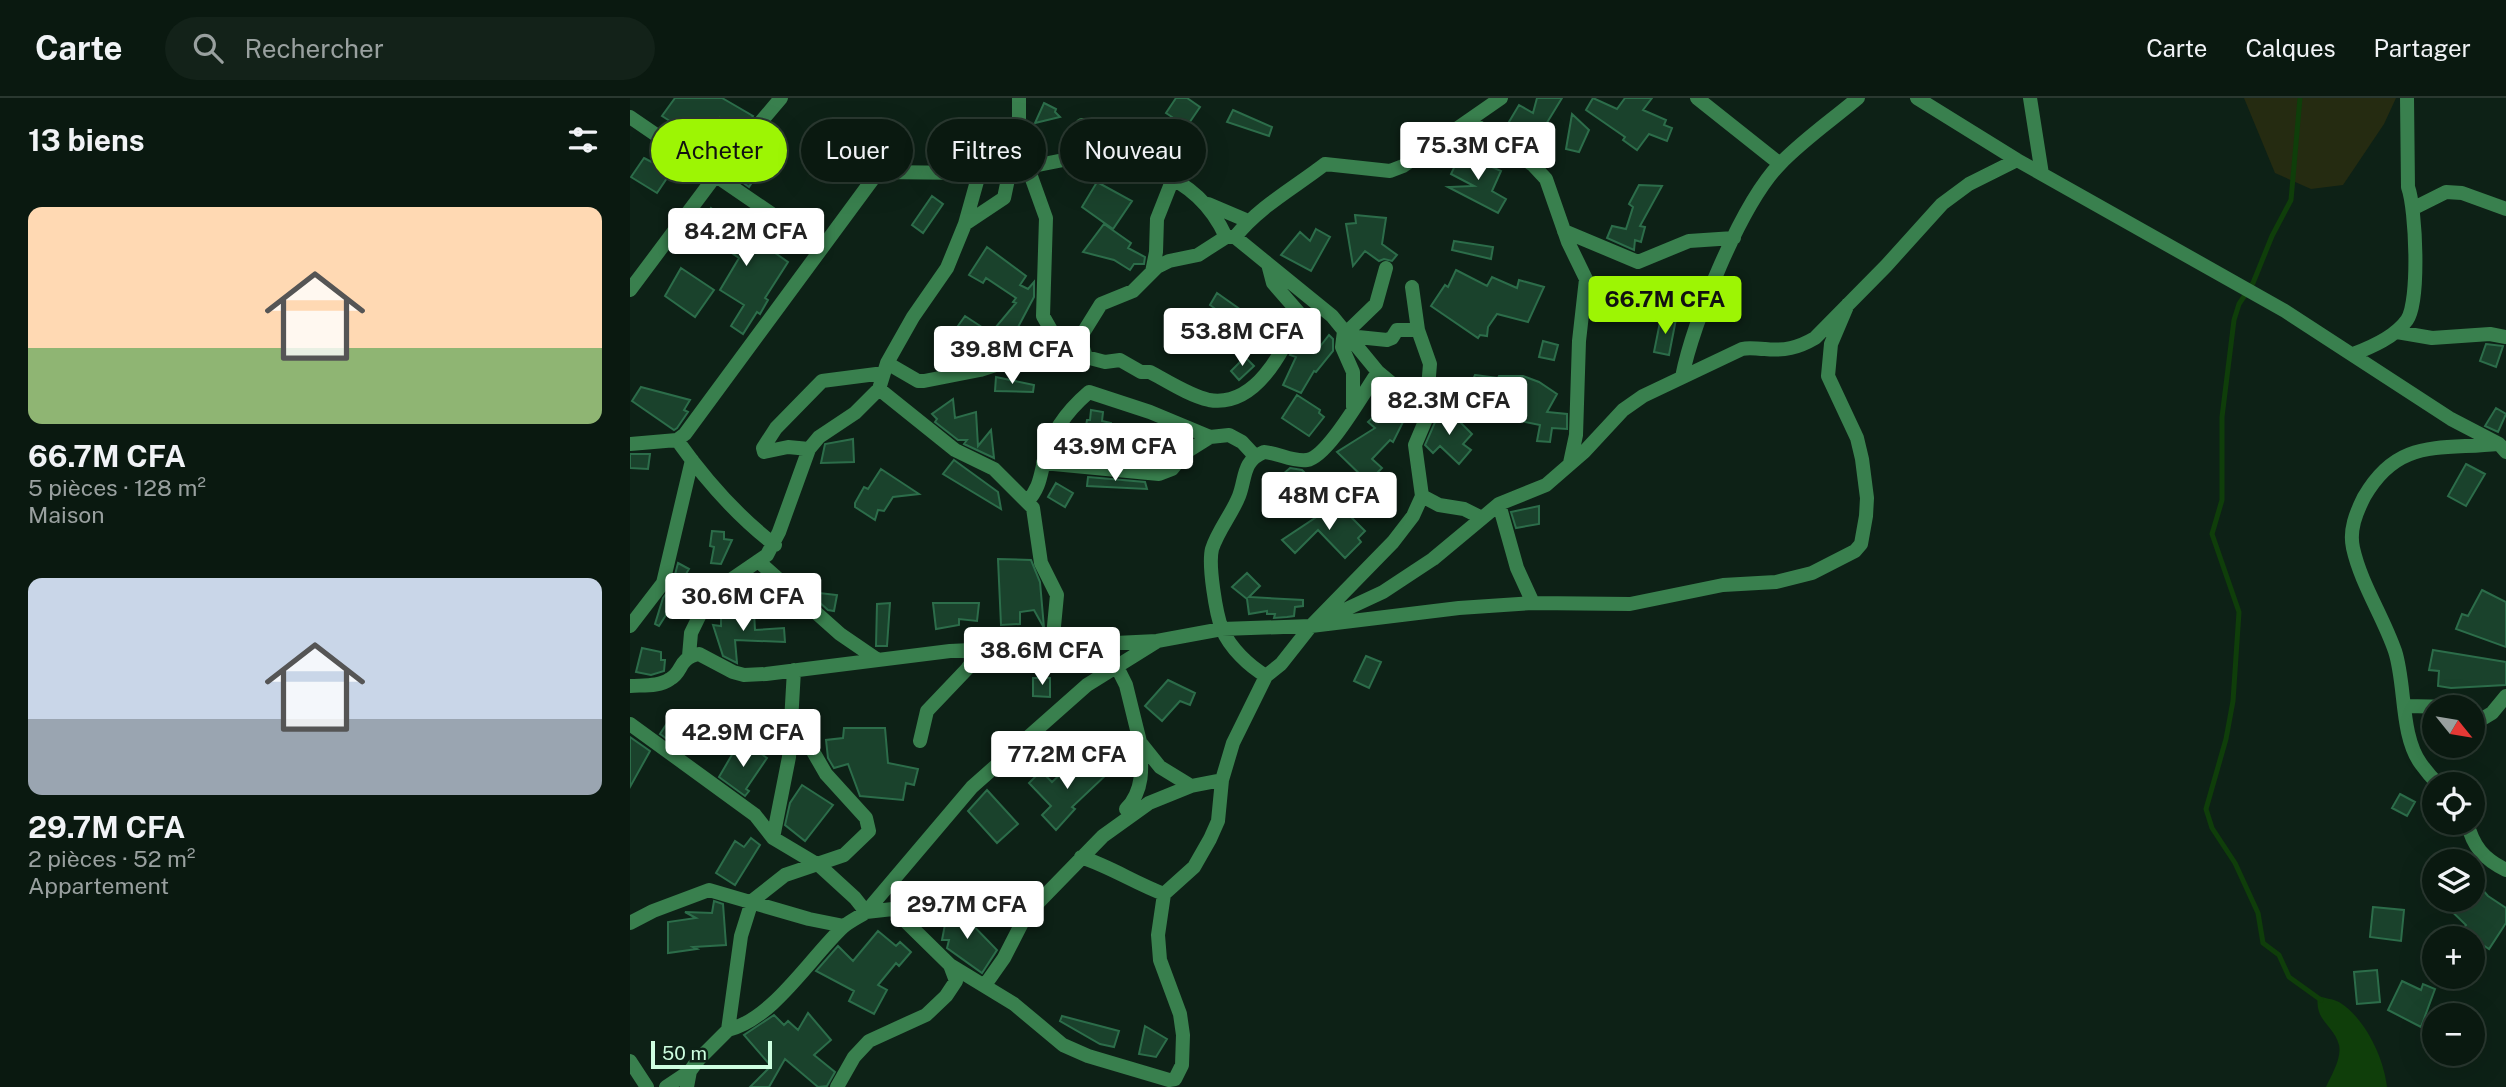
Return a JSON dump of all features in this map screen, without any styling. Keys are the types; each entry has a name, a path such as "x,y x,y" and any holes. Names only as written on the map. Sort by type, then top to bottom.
{"street":[{"path":"763,119 781,98"},
{"path":"1018,119 1019,98"},
{"path":"809,449 788,447 764,452 762,448 776,428 822,381 885,368 924,381 980,370 1060,346 1079,336 1101,304 1133,291 1152,272 1169,261 1198,255 1231,237 1248,221 1325,164 1390,171 1403,166 1501,98"},
{"path":"1697,98 1780,164"},
{"path":"1682,377 1695,332 1734,238 1763,186 1780,164 1858,98"},
{"path":"1917,98 2017,160 2250,290 2451,419 2502,448"},
{"path":"2030,98 2042,174"},
{"path":"2353,354 2397,331 2408,318 2413,304 2414,208 2408,187 2407,98"},
{"path":"630,117 651,131"},
{"path":"1470,121 1500,145 1533,165 1546,179 1564,232 1586,279 1579,341 1576,435 1570,463"},
{"path":"1311,626 1383,592 1433,559 1499,504 1546,485 1623,410 1643,396 1749,347 1779,350 1800,347 1815,338 1942,204 1969,184 2017,160"},
{"path":"630,444 677,440 878,172 927,173"},
{"path":"630,290 711,182"},
{"path":"726,182 820,247"},
{"path":"630,686 658,684 672,679 689,656 691,633 710,594 758,561 775,545 809,449 819,438 855,413 880,389 885,368 913,317 947,268 965,224 977,182"},
{"path":"965,224 1004,198 1009,182"},
{"path":"1033,182 1046,218 1043,316 1060,346"},
{"path":"1152,272 1156,252 1157,219 1172,182"},
{"path":"1174,182 1206,203 1248,221"},
{"path":"2414,208 2446,192 2462,192 2506,209"},
{"path":"1206,203 1231,237 1332,316 1378,372 1426,412"},
{"path":"1564,232 1638,262 1689,242 1734,238"},
{"path":"1079,336 1086,357 1105,362 1120,360 1141,372 1150,372 1208,400 1232,399 1254,388 1285,346 1300,314 1273,283 1268,264"},
{"path":"1353,408 1353,372 1342,347 1346,333 1376,304 1386,268"},
{"path":"866,912 893,909 950,965 985,985 1071,1049 1143,1072 1175,1079 1182,1065 1183,1035 1178,1007 1160,960 1158,936 1164,894 1194,867 1203,854 1217,821 1222,780 1237,734 1266,676 1281,664 1311,626 1393,542 1413,516 1422,496 1415,445 1426,419 1430,364 1418,330 1412,288"},
{"path":"689,656 708,656 723,668 744,674 981,650 1157,641 1222,629 1311,626 1447,609 1533,603 1630,604 1723,585 1776,582 1812,573 1855,551 1863,537 1867,498 1857,438 1828,376 1831,344 1848,304"},
{"path":"1346,333 1387,340 1392,338 1397,330 1418,330"},
{"path":"2397,331 2432,338 2490,334 2506,337"},
{"path":"1266,676 1239,653 1222,629 1210,575 1212,551 1239,497 1245,469 1255,456 1264,452 1275,452 1295,459 1310,460 1329,442 1378,372"},
{"path":"880,389 955,450 994,469 1033,508 1041,563 1057,594 1052,647"},
{"path":"1027,502 1035,493 1042,477 1043,463 1053,436 1072,407 1089,392 1150,412 1210,437"},
{"path":"1043,463 1159,474 1172,469 1186,452 1210,437 1228,435 1242,442 1255,456"},
{"path":"677,440 751,526 775,545"},
{"path":"2428,772 2412,746 2396,654 2352,547 2352,527 2372,483 2389,464 2410,452 2502,448"},
{"path":"630,626 663,583 692,460"},
{"path":"1422,496 1439,505 1464,509 1482,518"},
{"path":"1499,504 1517,568 1533,603"},
{"path":"758,561 840,634 878,660"},
{"path":"666,1087 690,1071 728,1030 749,1022 780,995 844,926 866,912 972,787 1087,685 1157,641"},
{"path":"920,741 927,711 967,669 981,650"},
{"path":"1116,667 1126,685 1140,742 1143,769 1136,799 1126,809"},
{"path":"773,838 784,790 794,670"},
{"path":"2485,717 2506,696"},
{"path":"2405,706 2422,706"},
{"path":"728,1030 741,936 752,901 785,875 820,866 844,855 869,831 866,818 825,774 792,715"},
{"path":"630,724 755,815 773,838 820,866 855,898 866,912"},
{"path":"1140,742 1160,767 1191,786"},
{"path":"985,985 1008,951 1026,915 1082,857 1128,816 1149,803 1191,786 1222,780"},
{"path":"2470,835 2479,852 2506,870"},
{"path":"1082,857 1103,864 1136,884 1164,894"},
{"path":"630,923 653,911 709,890 809,919 844,926"},
{"path":"837,1087 854,1058 869,1041 914,1023 947,996 956,981 950,965"},
{"path":"631,1087 632,1064"},
{"path":"632,1064 647,1087"},
{"path":"687,1087 690,1071"}],"shaded area":[{"path":"2244,98 2396,98 2384,124 2343,185 2311,189 2275,173"},
{"path":"2318,996 2339,1002 2365,1028 2382,1064 2387,1087 2326,1087 2336,1067 2340,1050 2333,1032 2319,1011"}],"building":[{"path":"675,98 722,98 753,116 751,119 667,119 662,116"},
{"path":"1176,98 1187,98 1200,107 1192,119 1171,119 1172,117 1166,113"},
{"path":"1537,98 1562,98 1534,144 1506,127 1519,105 1533,113"},
{"path":"1593,98 1617,109 1625,98 1652,98 1643,110 1666,120 1664,125 1672,128 1667,141 1649,134 1637,150 1623,140 1625,137 1586,110"},
{"path":"1044,103 1056,109 1055,112 1060,117 1046,120 1037,119"},
{"path":"1233,110 1272,127 1269,136 1227,122"},
{"path":"1572,114 1589,130 1579,152 1566,149"},
{"path":"1461,153 1501,171 1492,191 1506,199 1498,213 1448,187 1474,186 1451,174"},
{"path":"644,158 651,162 651,182 664,182 657,193 631,177"},
{"path":"1097,182 1132,201 1113,229 1082,207"},
{"path":"1639,185 1662,186 1640,226 1645,227 1641,242 1635,240 1634,250 1607,238 1612,226 1626,229 1633,207 1629,204"},
{"path":"932,196 943,204 923,233 912,225"},
{"path":"711,208 788,262 765,298 768,300 760,314 757,312 743,334 731,326 744,305 720,290 739,258 710,238 715,229 702,221"},
{"path":"1355,215 1386,218 1382,244 1397,255 1392,261 1379,261 1365,251 1353,266 1346,224 1356,223"},
{"path":"1104,224 1131,243 1128,248 1145,257 1144,264 1134,264 1130,270 1114,260 1083,252"},
{"path":"1316,229 1330,237 1311,271 1281,255 1300,232 1310,241"},
{"path":"1454,241 1493,247 1491,259 1452,250"},
{"path":"987,247 1026,276 1020,285 1028,289 1034,282 1034,297 1016,331 1000,353 994,355 979,344 976,349 968,344 964,351 948,340 965,316 991,333 1016,303 1013,302 1016,298 986,278 983,283 969,275"},
{"path":"681,268 714,290 695,317 665,296"},
{"path":"1456,270 1487,286 1492,277 1517,288 1519,280 1544,287 1528,322 1497,314 1488,327 1487,336 1480,335 1478,338 1431,306 1445,285 1448,287"},
{"path":"1217,293 1248,315 1243,329 1210,305"},
{"path":"1661,317 1676,319 1669,355 1654,352"},
{"path":"1329,335 1333,339 1333,351 1316,372 1314,371 1301,393 1283,385 1296,357 1290,355 1296,344 1318,349"},
{"path":"1543,341 1558,345 1554,360 1539,357"},
{"path":"2486,344 2503,346 2496,367 2480,361"},
{"path":"1245,357 1254,366 1239,380 1231,371"},
{"path":"1475,375 1498,378 1523,376 1539,382 1557,394 1547,412 1567,414 1567,429 1552,428 1550,442 1537,441 1540,425 1487,414 1486,418 1469,414 1463,401"},
{"path":"996,377 1034,385 1033,392 995,391"},
{"path":"641,387 690,400 684,410 688,412 677,428 674,430 632,401"},
{"path":"1297,395 1320,410 1319,413 1324,417 1309,436 1282,418"},
{"path":"953,399 955,418 976,412 978,446 991,430 994,458 964,444 967,440 958,440 935,422 937,419 932,414"},
{"path":"1392,399 1406,412 1400,419 1403,422 1393,442 1390,440 1372,459 1382,468 1368,482 1337,452 1375,428 1368,422"},
{"path":"1449,406 1449,430 1455,417 1472,434 1463,444 1471,450 1459,464 1440,446 1433,453 1425,445 1436,420"},
{"path":"2496,408 2506,414 2498,432 2485,426"},
{"path":"1091,410 1103,412 1102,421 1111,423 1108,459 1096,458 1101,449 1083,443"},
{"path":"853,439 854,462 821,463 825,444"},
{"path":"1147,445 1165,449 1162,462 1138,462"},
{"path":"630,454 650,454 648,469 630,468"},
{"path":"954,460 998,492 1001,509 943,474"},
{"path":"2466,464 2485,474 2466,506 2448,496"},
{"path":"1290,468 1302,470 1315,483 1302,496 1282,475"},
{"path":"881,469 919,494 893,497 884,511 878,510 875,520 855,507 855,503 864,487 868,489"},
{"path":"1088,477 1145,482 1147,489 1087,486"},
{"path":"1056,483 1073,493 1065,507 1048,497"},
{"path":"1333,506 1337,511 1328,520 1330,524 1344,510 1365,531 1358,538 1361,542 1345,558 1318,530 1295,553 1282,540"},
{"path":"1539,506 1539,524 1516,528 1511,512"},
{"path":"712,531 724,532 724,539 732,540 721,564 711,563 714,547 710,546"},
{"path":"998,559 1031,560 1040,582 1044,628 1034,610 1020,612 1020,624 1001,625"},
{"path":"678,563 689,569 680,584 685,586 679,603 675,601 659,626 655,624 663,598 672,586"},
{"path":"1247,573 1260,586 1249,597 1303,600 1303,606 1295,607 1294,616 1274,618 1275,614 1267,614 1267,611 1249,614 1247,599 1232,587"},
{"path":"2482,590 2506,602 2506,647 2456,629 2462,614 2468,616"},
{"path":"819,593 837,595 834,611 828,610 818,601"},
{"path":"890,603 887,646 876,646 877,604"},
{"path":"933,603 979,603 977,621 959,619 959,625 936,629"},
{"path":"754,612 755,630 784,628 785,642 735,640 737,663 723,656 713,625 721,626 721,615"},
{"path":"642,648 661,652 661,660 665,660 664,671 651,675 636,672"},
{"path":"2433,650 2506,662 2506,685 2451,688 2438,686 2439,671 2429,670"},
{"path":"1366,656 1381,662 1369,688 1354,681"},
{"path":"1033,678 1050,678 1050,697 1033,696"},
{"path":"1168,680 1195,693 1190,705 1180,701 1162,721 1145,706"},
{"path":"675,711 695,712 693,740 682,738 677,746 660,734"},
{"path":"844,728 885,728 888,763 918,769 914,785 906,783 903,800 860,796 848,764 834,768 828,758 826,740 843,738"},
{"path":"630,737 650,751 630,787"},
{"path":"742,740 767,758 746,789 749,791 745,796 719,777 733,753 745,761"},
{"path":"1094,759 1108,773 1072,807 1075,809 1056,830 1042,815 1051,806 1029,783 1041,771 1052,782 1063,772 1068,779 1080,766 1085,768"},
{"path":"802,785 833,805 805,841 785,825 790,803"},
{"path":"987,790 1018,824 997,843 968,811"},
{"path":"2400,794 2415,802 2407,816 2392,808"},
{"path":"751,838 760,845 735,885 716,873 735,841 744,847"},
{"path":"2485,893 2506,908 2506,923 2489,949 2485,946 2485,926 2466,925 2452,912 2485,912"},
{"path":"714,901 723,904 726,945 693,947 697,949 668,953 668,922 696,918 685,912 712,913"},
{"path":"2373,907 2404,910 2401,941 2370,937"},
{"path":"948,909 960,912 997,950 982,973 947,948 949,940 942,940"},
{"path":"878,931 896,946 900,942 911,952 899,966 896,963 878,985 887,990 874,1014 849,1001 854,991 816,971 838,946 853,961"},
{"path":"2377,970 2380,1002 2357,1004 2354,972"},
{"path":"2402,981 2421,990 2422,987 2435,989 2430,1003 2422,1003 2421,1027 2388,1010"},
{"path":"808,1013 831,1040 814,1055 835,1072 827,1086 818,1087 785,1059 769,1087 750,1087 771,1066 744,1035 774,1015 784,1025 788,1021 798,1030"},
{"path":"1062,1016 1119,1031 1114,1047 1100,1044 1060,1021"},
{"path":"1145,1026 1167,1039 1156,1057 1139,1054"}],"waterway":[{"path":"2300,98 2291,200 2272,236 2253,283 2239,304 2234,320 2222,417 2222,500 2212,534 2239,612 2233,701 2226,739 2206,809 2212,828 2235,863 2258,913 2263,943 2279,955 2289,977 2321,1000"}]}
